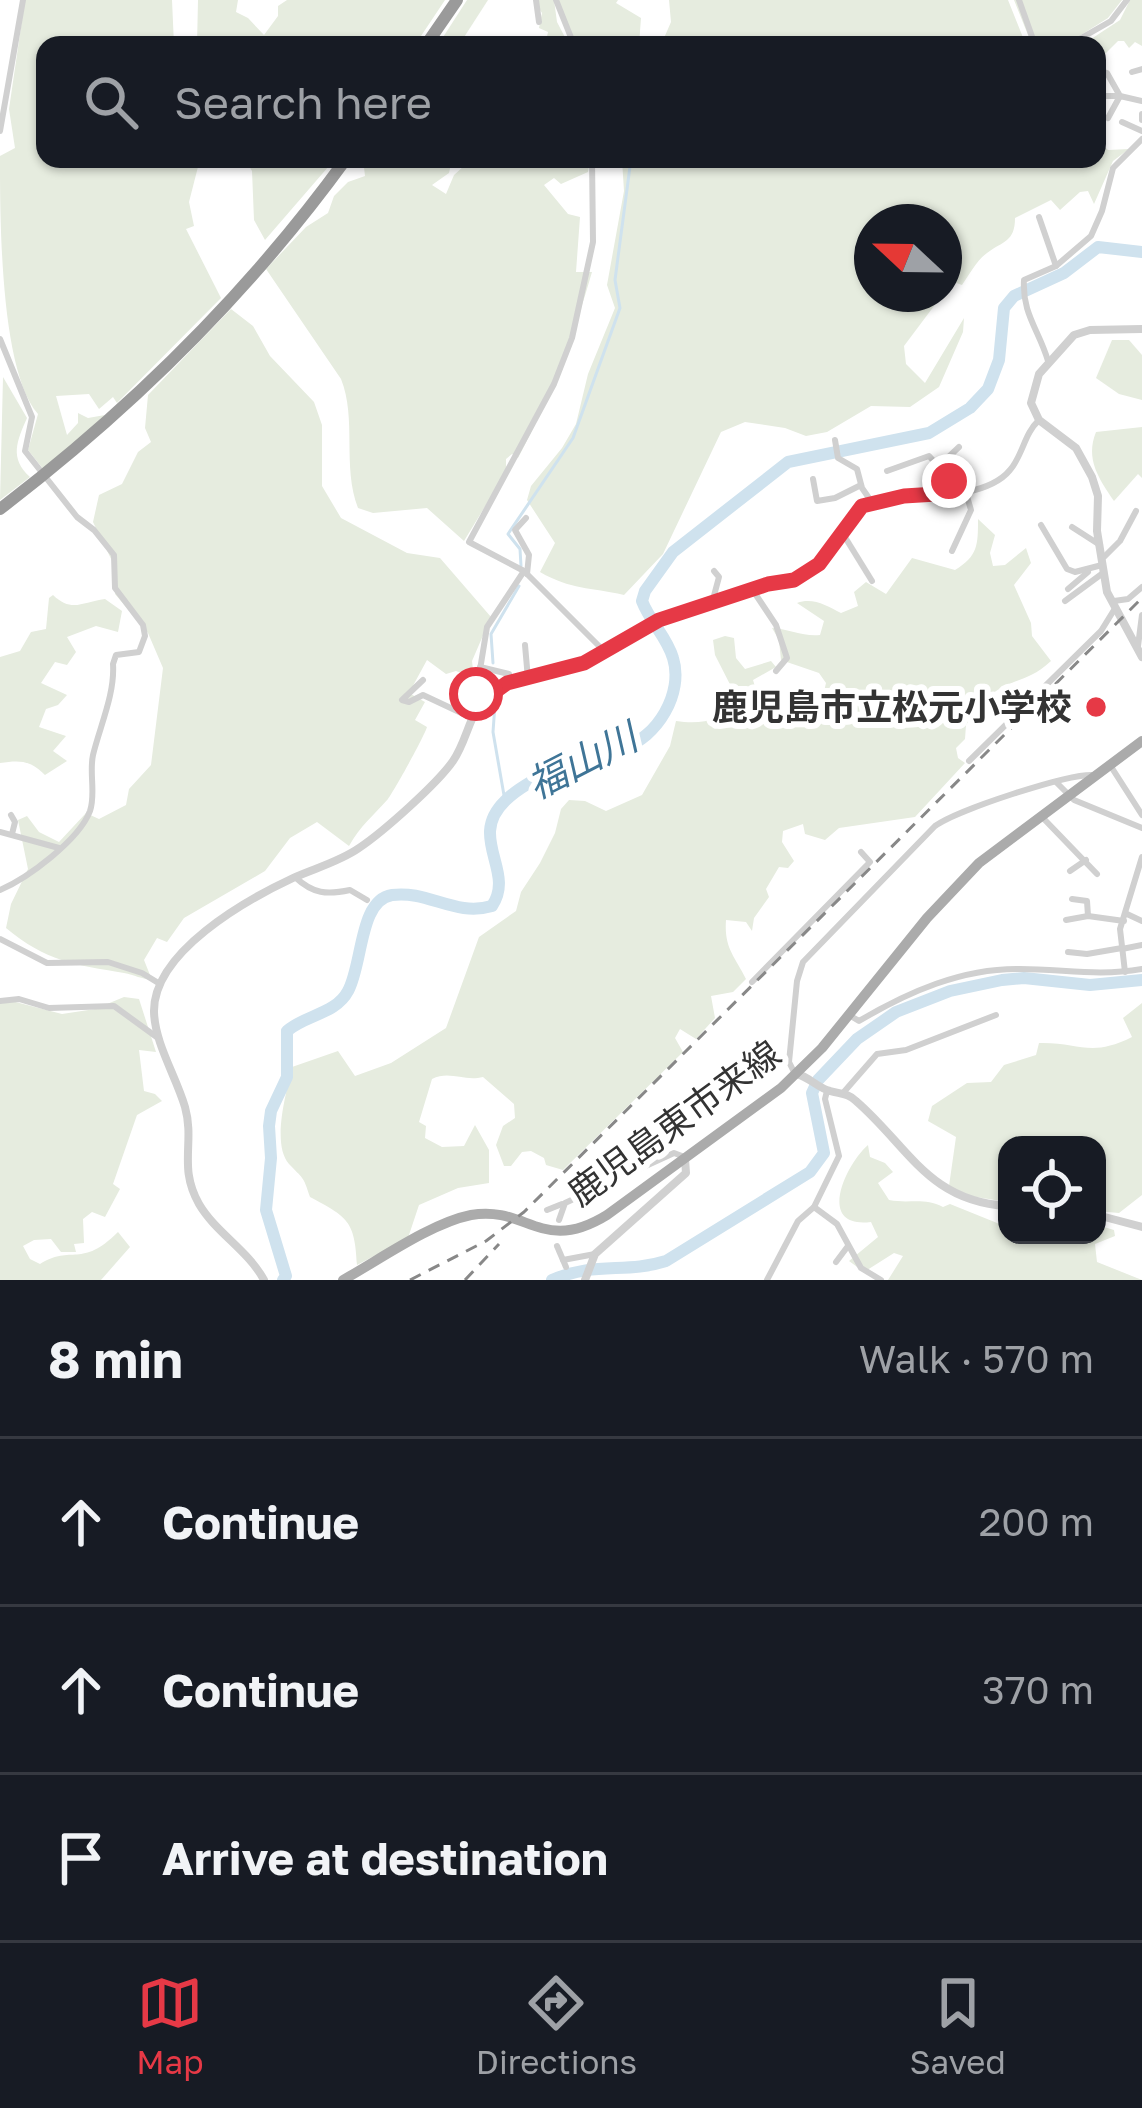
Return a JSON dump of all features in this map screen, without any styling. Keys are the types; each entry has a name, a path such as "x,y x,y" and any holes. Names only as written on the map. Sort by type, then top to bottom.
{"highway":[{"path":"432,36 457,0"},
{"path":"0,509 144,390 218,316 339,168"}],"main road":[{"name":"鹿児島東市来線","path":"343,1280 454,1220 487,1214 555,1233 588,1227 803,1076 950,891 1041,815 1142,741"}],"street":[{"path":"0,131 23,0"},
{"path":"536,0 539,22"},
{"path":"556,0 570,36"},
{"path":"1019,0 1032,36"},
{"path":"1085,36 1111,21 1127,0"},
{"path":"1132,72 1142,69"},
{"path":"1106,73 1120,96"},
{"path":"1106,96 1142,101"},
{"path":"1108,118 1120,96"},
{"path":"1048,362 1023,298 1024,280 1056,266 1091,236 1113,168 1142,135 1122,122"},
{"path":"592,168 593,242 572,338 554,384 470,542 525,573 606,652"},
{"path":"1039,217 1056,266"},
{"path":"1140,653 1112,606 1093,477 1072,444 1039,420 1031,403 1032,390 1065,342 1082,332 1142,329"},
{"path":"0,339 32,417 25,451 114,555 115,588 143,625 145,637 140,652 116,655 104,727 92,758 92,806 84,822 43,864 0,890"},
{"path":"478,704 507,683 560,672 606,652 659,620 794,580 819,564 862,506 871,501 987,487 1008,474 1030,428 1039,420"},
{"path":"835,440 838,458 857,469 871,501"},
{"path":"939,466 959,447"},
{"path":"886,471 929,456 953,493"},
{"path":"813,479 817,501 861,485"},
{"path":"952,551 970,510 966,492"},
{"path":"1065,601 1105,564 1136,511"},
{"path":"264,1280 202,1209 190,1184 185,1158 187,1111 154,1015 160,984 193,940 295,878 347,856 453,760 478,704 488,627 525,573 529,556 514,530 526,518"},
{"path":"1041,525 1067,569 1092,569"},
{"path":"1072,527 1100,544"},
{"path":"843,534 872,581"},
{"path":"1068,589 1105,564"},
{"path":"712,603 719,577 714,571"},
{"path":"968,761 1101,631 1112,606 1142,587"},
{"path":"752,589 785,644 787,658 776,671"},
{"path":"1140,653 1142,615"},
{"path":"525,645 528,679"},
{"path":"480,667 509,674"},
{"path":"423,680 402,700 423,695 472,718"},
{"path":"1110,765 1142,815"},
{"path":"998,1205 976,1203 938,1184 856,1100 825,1089 789,1062 797,981 802,962 942,820 1091,772 1096,776"},
{"path":"1056,782 1067,796 1142,828"},
{"path":"11,815 15,821 12,834"},
{"path":"1041,815 1097,874"},
{"path":"0,832 58,848"},
{"path":"752,982 870,862 860,852"},
{"path":"1125,972 1125,917 1142,857"},
{"path":"1070,871 1086,860"},
{"path":"295,878 314,891 350,890 367,900"},
{"path":"1072,899 1087,901 1088,916"},
{"path":"1066,920 1088,916 1142,921"},
{"path":"0,939 47,964 109,962 160,984"},
{"path":"1068,952 1087,954 1142,945"},
{"path":"849,1015 859,1021 907,994 971,974 1012,968 1092,976 1142,969"},
{"path":"0,1001 19,999 49,1008 114,1006 161,1040"},
{"path":"843,1093 878,1054 906,1050 996,1015"},
{"path":"767,1280 798,1221 814,1207 839,1156 825,1089"},
{"path":"548,1210 674,1153 685,1159 686,1172 593,1258 585,1280"},
{"path":"559,1220 565,1203"},
{"path":"814,1207 837,1224 861,1268 881,1280"},
{"path":"1106,1217 1142,1227"},
{"path":"557,1246 565,1263 593,1258"},
{"path":"836,1262 848,1246"}],"shaded area":[{"path":"25,0 172,0 174,36 36,36 36,168 198,168 189,202 194,226 186,229 221,298 117,403 113,397 99,409 89,394 56,396 67,435 78,423 78,413 88,418 105,415 44,470 28,450 38,414 16,364 5,292 0,156 15,148 9,109"},
{"path":"198,0 238,0 236,12 264,35 278,16 278,6 287,0 445,0 421,36 197,36"},
{"path":"467,0 488,0 465,36 444,36"},
{"path":"533,0 554,0 564,36 547,36 539,28 542,13"},
{"path":"558,0 618,0 641,18 640,36 572,36"},
{"path":"669,0 1008,0 1022,36 665,36 671,22"},
{"path":"1014,0 1122,0 1108,18 1079,36 1028,36"},
{"path":"1130,0 1142,0 1142,46 1135,42 1129,48 1118,41 1106,53 1106,36 1096,36 1120,20"},
{"path":"1106,148 1129,149 1113,161 1094,204 1088,191 1080,192 1060,210 1051,200 1015,218 1007,240 983,256 962,285 962,204 854,204 854,312 930,312 904,346 906,364 925,383 964,318 963,332 939,387 910,407 871,406 827,432 806,436 745,422 721,432 663,554 624,595 571,585 540,572 555,543 527,500 531,486 576,424 588,374 615,308 607,285 624,191 623,168 1106,168"},
{"path":"327,168 265,240 254,220 252,171"},
{"path":"364,168 450,168 432,185 446,194 462,168 589,168 561,184 554,178 544,185 568,214 580,217 576,272 592,272 577,320 530,435 518,458 512,454 506,459 506,472 464,541 427,508 373,513 358,508 341,379 266,269 306,227 328,213 334,196 348,182 365,176"},
{"path":"231,309 253,326 270,356 314,402 322,425 322,486 341,518 407,553 440,558 491,617 472,661 474,678 456,671 446,674 427,660 409,693 425,702 415,720 427,727 425,733 388,799 349,846 317,822 290,838 265,871 184,918 167,942 157,938 144,960 152,980 62,960 6,928 11,904 28,869 18,820 27,816 39,832 59,842 86,813 99,819 126,805 129,789 151,765 163,668 148,633 115,594 116,569 93,522 99,495 122,484 138,452 151,442 145,428 148,395"},
{"path":"1112,340 1129,340 1142,355 1142,400 1119,394 1096,378"},
{"path":"3,377 27,418 17,456 30,477 0,500"},
{"path":"1142,427 1142,478 1138,474 1114,501 1093,460 1096,432"},
{"path":"978,519 995,535 990,553 993,566 1005,565 1026,548 1031,563 1014,585 1032,636 1051,661 993,693 989,713 978,708 956,748 965,763 915,817 839,828 825,840 805,834 803,824 783,831 782,842 794,861 788,868 779,867 752,931 746,922 726,920 728,945 746,979 733,992 711,996 715,1018 696,1039 680,1029 675,1038 683,1052 563,1170 546,1165 544,1158 531,1151 504,1166 496,1145 503,1126 515,1118 514,1104 483,1077 432,1079 419,1122 426,1126 425,1138 442,1147 464,1146 475,1125 489,1150 489,1183 458,1188 419,1205 408,1238 357,1265 347,1222 310,1197 284,1155 282,1117 292,1067 338,1051 355,1076 391,1063 446,1028 479,937 516,911 521,892 569,800 585,801 606,811 642,795 670,746 676,721 710,720 741,706 715,655 713,640 734,638 736,658 745,669 771,661 776,667 753,680 760,703 783,697 813,703 822,700 826,683 819,673 781,660 772,628 820,635 824,621 797,603 814,602 841,613 858,606 854,592 866,582 886,594 912,558 955,570 975,549"},
{"path":"53,595 72,605 105,599 122,611 118,632 96,626 67,637 76,652 67,665 55,662 41,683 67,695 46,709 39,727 66,736 53,751 67,761 45,775 24,762 0,763 0,657 20,651 31,632 46,629"},
{"path":"124,997 139,999 156,1052 139,1050 144,1091 162,1101 137,1115 113,1184 120,1189 105,1217 92,1212 83,1219 84,1243 74,1244 76,1252 61,1252 51,1239 23,1246 30,1259 40,1264 95,1250 118,1232 130,1247 101,1280 0,1280 0,998 62,1014 95,1009"},
{"path":"1142,1003 1142,1195 1119,1213 1106,1212 1106,1136 998,1136 998,1201 970,1196 949,1186 956,1137 928,1121 932,1106 967,1083 991,1082 1004,1065 1036,1055 1039,1043 1095,1048 1132,1037 1123,1018"},
{"path":"868,1145 870,1157 893,1172 878,1183 889,1200 950,1204 998,1223 998,1244 1095,1244 1097,1262 1142,1280 888,1280 903,1256 894,1253 864,1272 849,1261 878,1237 871,1222 844,1216 840,1206 845,1180"}],"waterway":[{"path":"521,566 520,549 508,534 573,438 620,308 615,280 630,168"},
{"name":"福山川","path":"283,1280 286,1276 266,1210 269,1126 287,1077 287,1031 343,999 373,908 381,899 405,894 466,908 492,906 499,880 490,828 505,801 526,784 575,759 635,743 657,724 671,699 675,672 670,650 642,601 673,552 788,462 929,433 970,408 988,389 999,360 1004,308 1014,296 1064,273 1098,247 1142,252"},
{"path":"493,663 491,634 519,586"},
{"path":"495,704 493,732 505,801"},
{"path":"552,1280 583,1271 666,1261 810,1172 824,1153 812,1093 818,1080 857,1039 896,1012 950,991 1002,980 1090,985 1142,980"}],"railway":[{"path":"410,1280 486,1241 524,1212 1142,598"},
{"path":"465,1280 499,1244"}],"place":[{"name":"鹿児島市立松元小学校","path":"1096,707"}],"route":[{"path":"476,694 478,704 507,683 584,663 659,620 794,580 819,564 862,506 904,496 953,493 949,481"}]}
